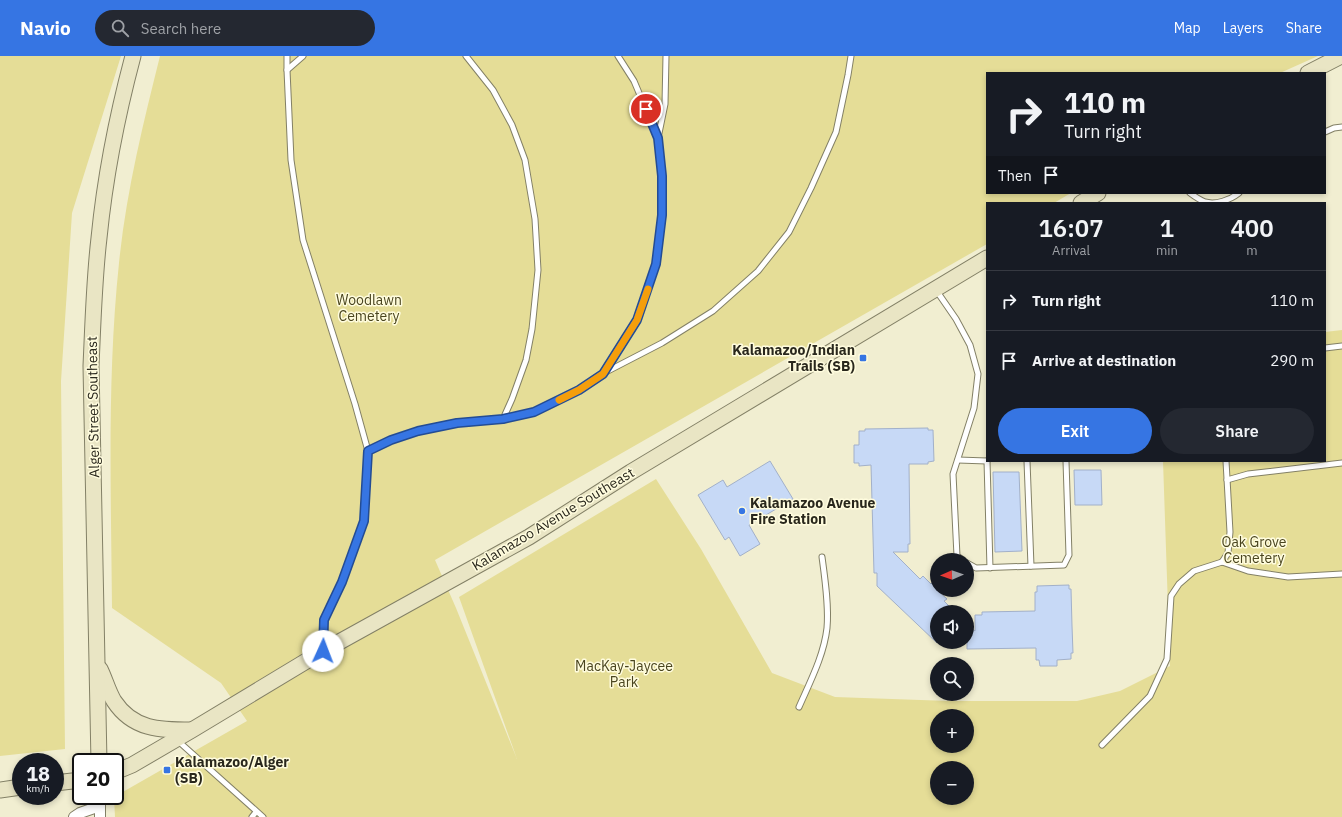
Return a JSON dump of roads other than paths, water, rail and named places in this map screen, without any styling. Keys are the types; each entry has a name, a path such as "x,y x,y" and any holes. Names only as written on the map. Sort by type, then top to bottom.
{"main road":[{"name":"Alger Street Southeast","path":"99,753 91,366 93,309 99,237 110,158 122,99 133,56"},
{"path":"1310,72 1341,56"},
{"path":"1083,202 1096,194"},
{"name":"Kalamazoo Avenue Southeast","path":"124,768 176,740 323,651 529,537 630,472 986,259"},
{"path":"97,662 114,700 121,710 130,718 149,728 161,730 192,730"},
{"path":"0,790 12,788"}],"street":[{"path":"74,817 93,805"},
{"path":"100,805 100,817"}],"lane":[{"path":"288,56 287,70 291,160 303,240 355,404 368,451 364,521 342,582 324,620 323,651"},
{"path":"287,70 303,56"},
{"path":"466,56 493,90 512,125 525,160 535,219 538,270 532,329 526,360 503,419"},
{"path":"603,374 637,320 656,264 662,215 662,176 658,138 634,81 618,56"},
{"path":"658,138 665,104 666,56"},
{"path":"368,451 391,440 418,431 457,423 503,419 534,412 579,390 603,374 662,343 713,311 758,271 789,232 836,132 851,56"},
{"path":"1326,132 1334,128 1342,127"},
{"path":"1192,194 1204,202 1221,202 1238,194"},
{"path":"936,289 956,319 970,345 978,374 974,408 953,474 957,553"},
{"path":"1326,348 1342,346"},
{"path":"958,460 986,461"},
{"path":"987,462 990,568"},
{"path":"1027,462 1031,566"},
{"path":"974,567 990,568 1064,565 1069,555 1066,462"},
{"path":"1222,562 1228,553 1230,532 1226,462"},
{"path":"1227,480 1248,474 1342,463"},
{"path":"799,707 820,657 827,628 826,589 822,557"},
{"path":"1102,745 1150,696 1167,659 1171,596 1179,584 1194,571 1222,562 1248,571 1288,577 1342,574"},
{"path":"176,740 256,814 263,817"},
{"path":"252,817 256,814"}],"place":[{"name":"Kalamazoo/Indian Trails (SB)","path":"863,358"},
{"name":"Kalamazoo Avenue Fire Station","path":"742,511"},
{"name":"Kalamazoo/Alger (SB)","path":"167,770"}],"park label":[{"name":"Woodlawn Cemetery","path":"369,308"},
{"name":"Oak Grove Cemetery","path":"1254,550"},
{"name":"MacKay-Jaycee Park","path":"624,674"}]}
